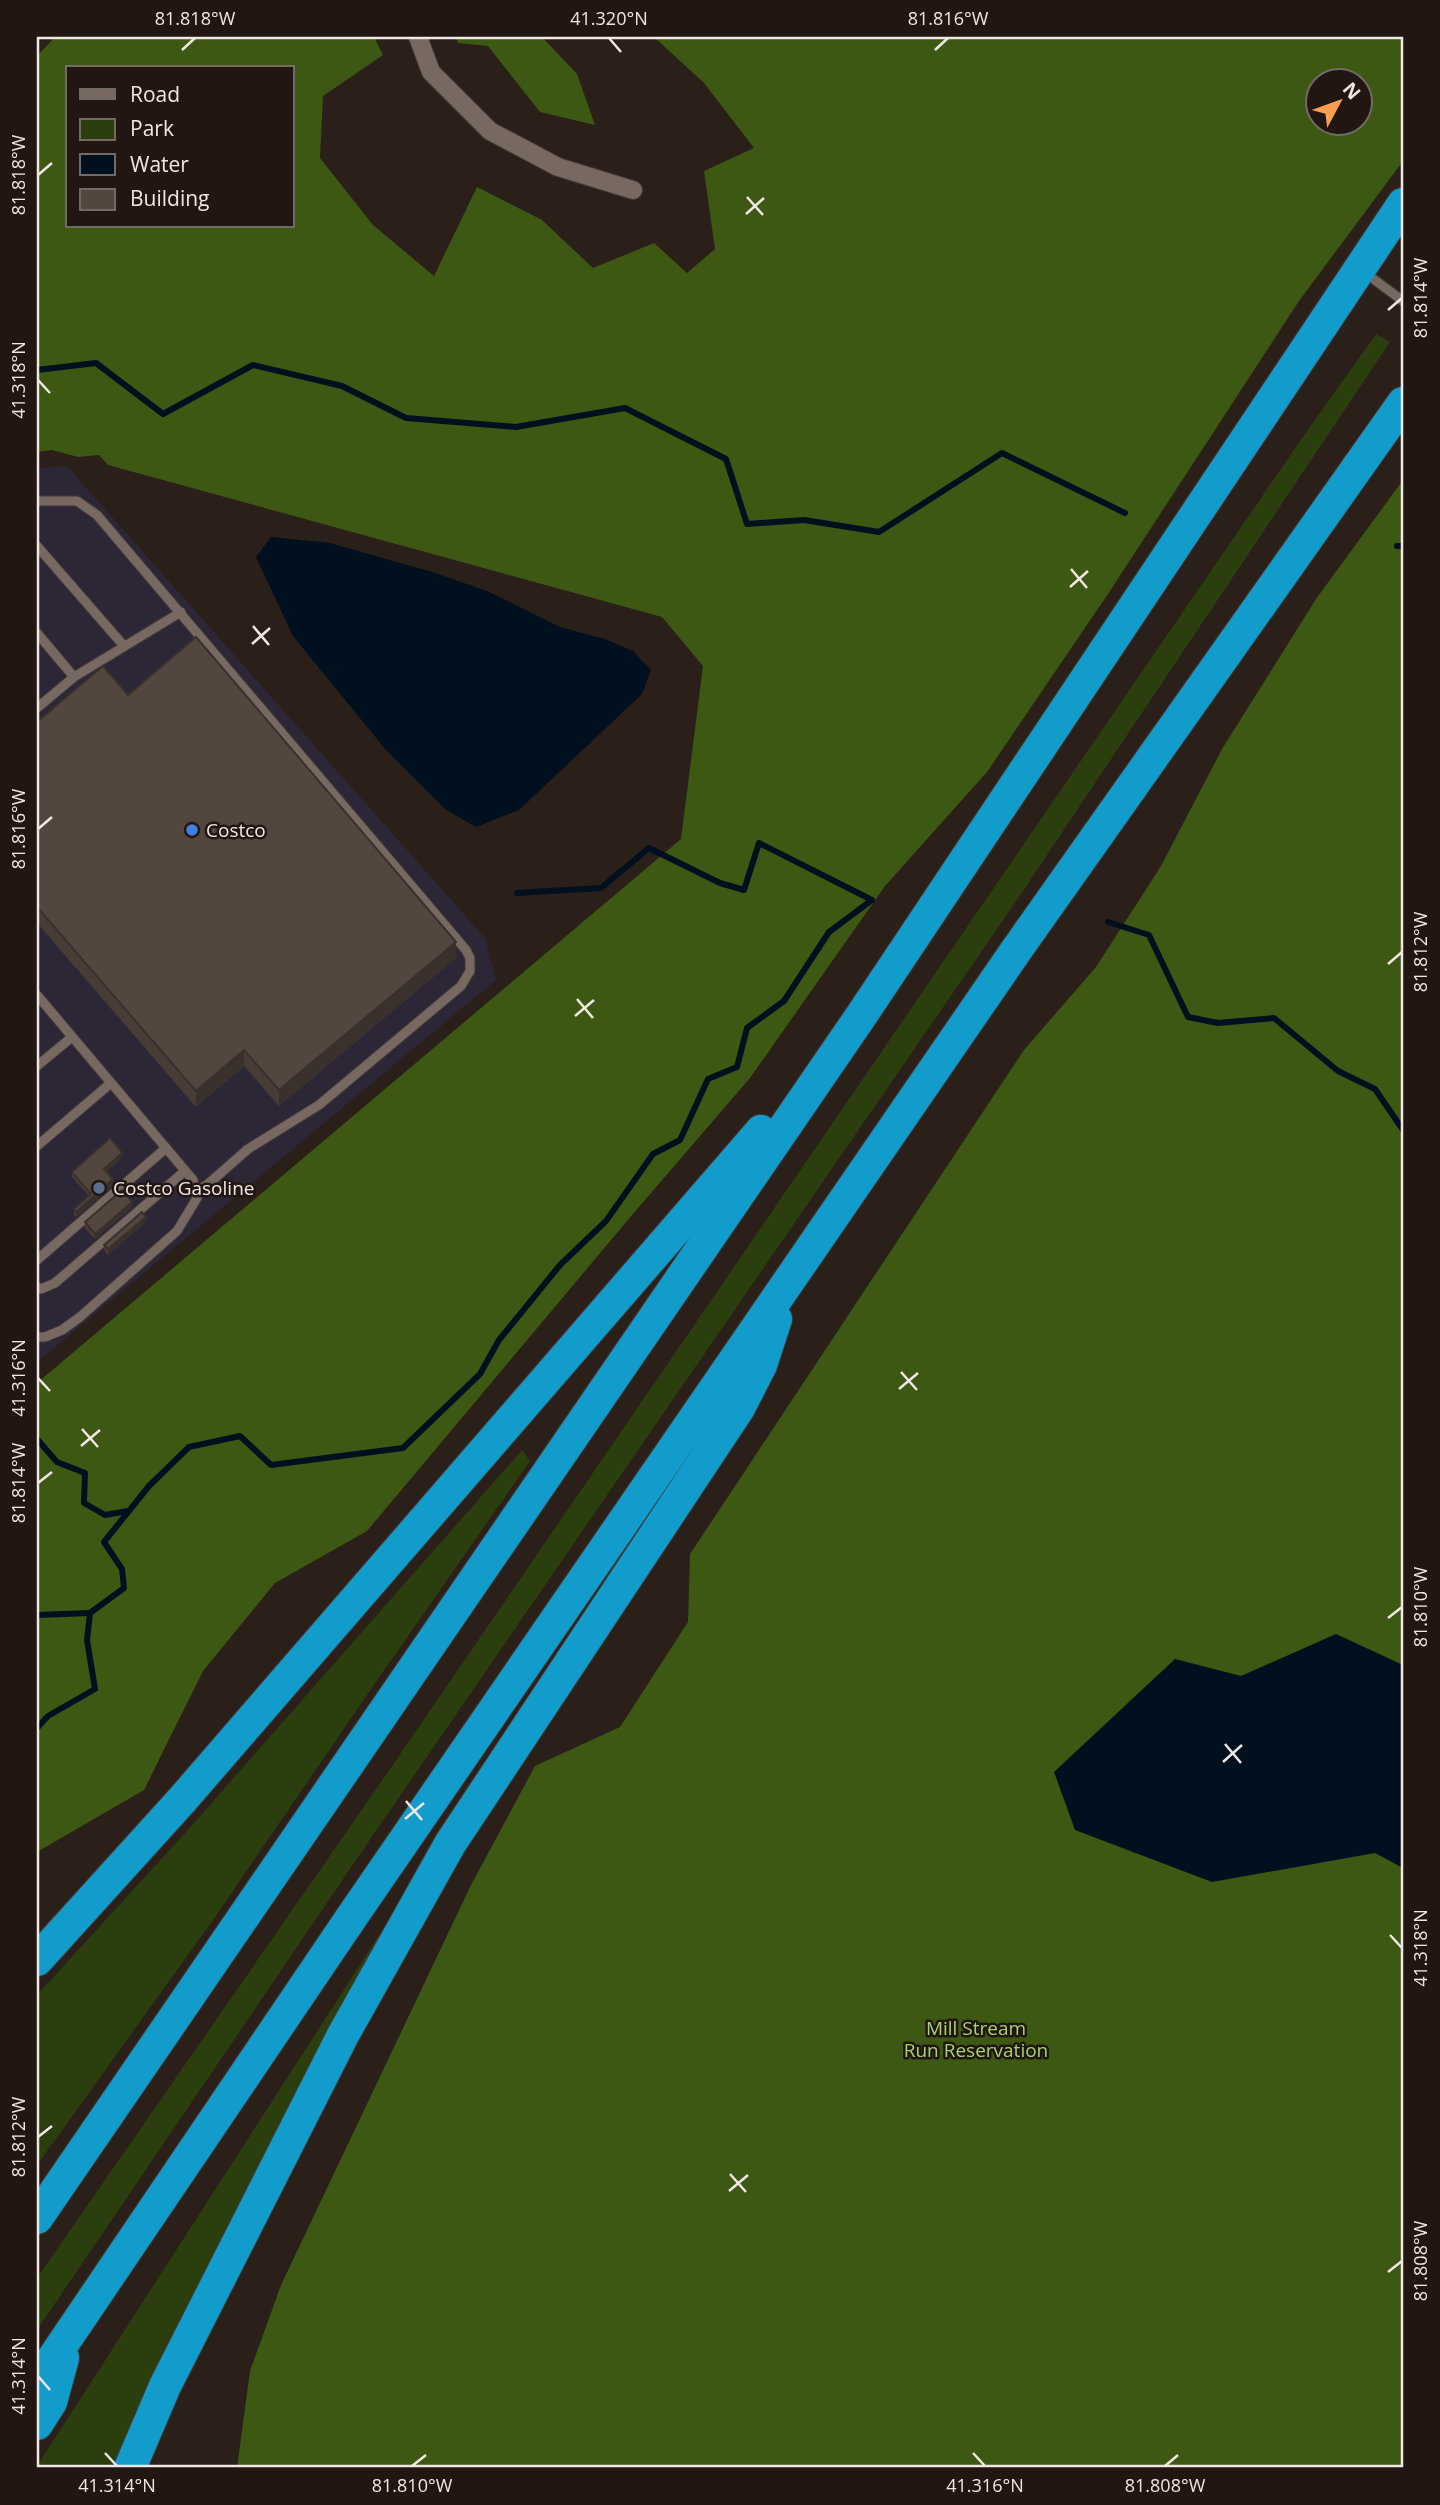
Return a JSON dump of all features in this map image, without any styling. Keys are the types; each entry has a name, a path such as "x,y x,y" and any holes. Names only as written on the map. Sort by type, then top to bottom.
{"highway":[{"path":"37,2218 860,1016 1403,204"},
{"path":"37,2382 351,1917 1016,952 1403,403"},
{"path":"37,1960 182,1800 860,1016"},
{"path":"130,2468 165,2386 343,2035 450,1844 739,1408 761,1365 788,1284"},
{"path":"37,2424 51,2402 70,2334"}],"street":[{"path":"418,37 431,72 490,131 558,167 633,190"}],"lane":[{"path":"1360,269 1403,301"},
{"path":"37,501 69,499 86,506 97,515 466,950 471,964 467,979 461,986 319,1105 248,1149 207,1185 195,1191"},
{"path":"37,546 124,646"},
{"path":"37,708 74,677 181,612"},
{"path":"37,632 74,677"},
{"path":"37,995 193,1180 197,1198 177,1231 80,1317 62,1330 45,1337 37,1337"},
{"path":"37,1066 72,1037"},
{"path":"37,1146 111,1083"},
{"path":"37,1260 166,1147"},
{"path":"37,1287 41,1289 55,1283 185,1171"}],"shaded area":[{"path":"67,466 485,938 496,980 37,1362 37,468"}],"green space":[{"path":"55,37 374,37 383,55 323,96 320,158 373,225 434,276 477,187 542,220 593,268 654,243 687,273 715,249 704,171 754,148 704,83 654,37 1403,37 1403,161 1299,301 1108,594 987,772 885,886 750,1078 367,1531 275,1583 203,1671 144,1790 37,1852 37,1383 681,839 703,666 662,617 108,465 99,455 78,457 52,450 37,452 37,56"},
{"path":"456,37 542,37 577,74 595,125 540,112 488,46 458,43"},
{"path":"1376,334 1390,342 1019,897 371,1838 37,2330 37,2278"},
{"name":"Mill Stream Run Reservation","path":"1403,480 1403,2468 237,2468 250,2371 281,2285 471,1885 535,1766 620,1727 688,1622 690,1554 1024,1050 1096,967 1161,866 1222,749 1316,599"},
{"path":"522,1450 530,1461 211,1923 37,2165 37,1995 186,1832"},
{"path":"403,1898 118,2468 37,2468 37,2466"}],"water":[{"path":"271,537 330,543 432,572 487,591 560,627 605,639 633,651 651,670 642,694 519,810 476,827 445,809 386,750 293,636 256,557"},
{"path":"1336,1634 1403,1665 1403,1868 1375,1853 1212,1882 1075,1830 1054,1772 1175,1659 1241,1676"}],"building":[{"name":"Costco","path":"196,637 456,942 279,1090 244,1050 196,1091 37,907 37,722 103,666 128,695"},
{"path":"110,1138 122,1153 104,1169 113,1179 76,1212 74,1209 91,1194 72,1172"},
{"path":"122,1190 132,1202 95,1234 85,1222"},
{"path":"142,1212 146,1217 108,1249 104,1245"}],"waterway":[{"path":"37,370 96,363 163,414 253,365 342,386 406,418 516,427 625,408 726,459 747,524 804,520 879,532 1002,453 1125,513"},
{"path":"1397,546 1403,546"},
{"path":"37,1728 48,1716 95,1689 87,1640 90,1613 124,1588 122,1569 104,1542 149,1486 189,1447 240,1436 271,1465 403,1448 480,1374 499,1340 560,1265 606,1221 653,1154 680,1140 708,1079 737,1067 747,1028 784,1001 829,932 872,900 759,843 744,890 720,883 649,848 601,888 517,893"},
{"path":"1108,922 1149,935 1188,1017 1218,1023 1274,1018 1338,1071 1375,1089 1403,1130"},
{"path":"37,1439 57,1462 85,1473 84,1503 105,1515 128,1511"},
{"path":"37,1615 90,1613"}],"place":[{"name":"Costco","path":"192,830"},
{"name":"Costco Gasoline","path":"99,1188"}]}
